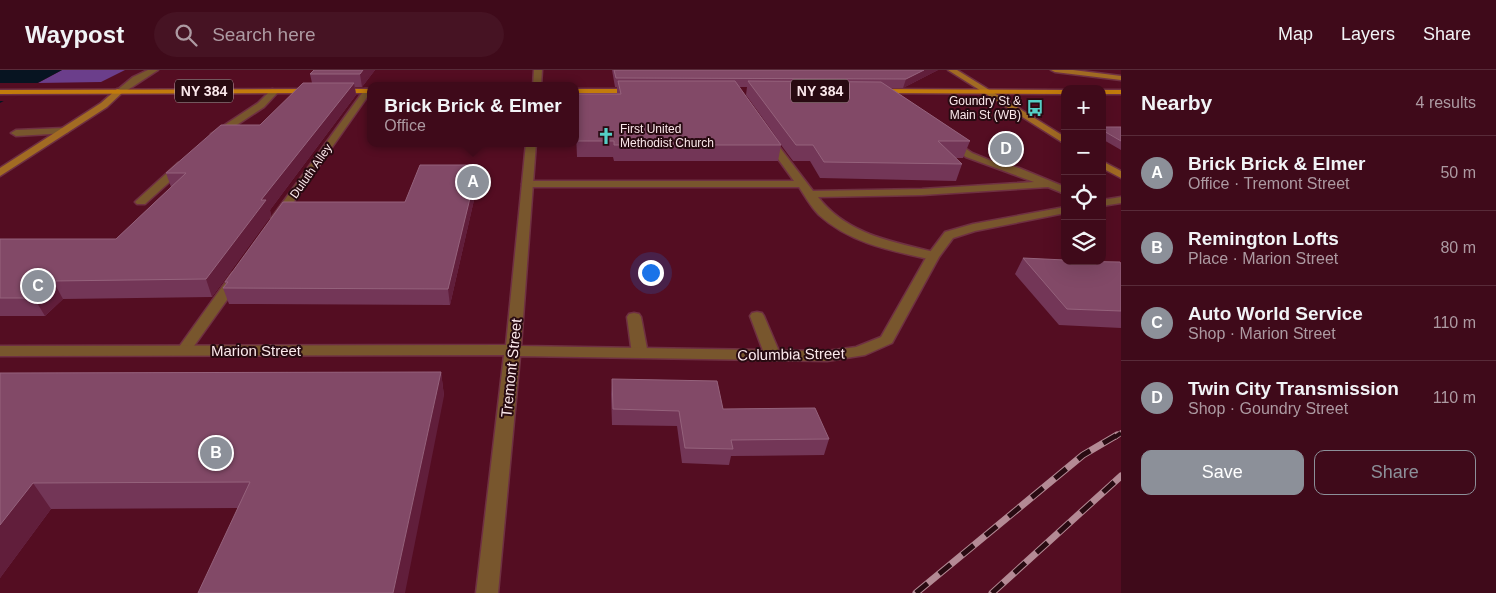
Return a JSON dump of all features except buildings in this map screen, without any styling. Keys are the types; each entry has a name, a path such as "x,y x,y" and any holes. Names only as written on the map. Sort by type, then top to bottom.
{"main road":[{"name":"NY 384","path":"0,92 321,91"},
{"path":"330,91 367,91"},
{"path":"579,91 642,91"},
{"path":"876,91 1061,92"},
{"path":"1106,92 1121,92"}],"street":[{"path":"0,173 104,105 136,79 154,70"},
{"path":"952,70 1061,139"},
{"path":"1055,70 1121,78"},
{"path":"205,144 261,105 275,91"},
{"path":"876,91 893,100"},
{"name":"Duluth Alley","path":"271,227 367,94"},
{"path":"762,130 823,212 857,235 885,245 933,256"},
{"path":"16,133 64,131"},
{"path":"939,133 985,162 1015,170 1061,188"},
{"name":"Tremont Street","path":"488,593 513,350 531,147"},
{"path":"141,202 190,157"},
{"path":"1106,166 1121,175"},
{"path":"527,184 802,184"},
{"path":"809,194 931,191 1049,184"},
{"path":"1106,202 1121,200"},
{"name":"Columbia Street","path":"513,350 773,356 827,356 859,352 887,340 933,256 950,236 973,228 1061,211"},
{"path":"184,350 242,268"},
{"path":"757,316 773,356"},
{"path":"634,317 640,354"},
{"name":"Marion Street","path":"0,351 513,350"}],"shaded area":[{"path":"62,70 125,70 101,82 38,83"}],"water":[{"path":"0,70 62,70 0,103"}],"pier":[{"path":"0,83 43,83 10,101 0,101"}],"railway":[{"path":"1115,437 1121,433"},
{"path":"916,593 1083,455 1117,435"},
{"path":"992,593 1121,476"}],"place":[{"name":"Goundry St & Main St (WB)","path":"1035,108"},
{"name":"First United Methodist Church","path":"606,136"},
{"name":"Twin City Transmission","path":"1006,149"},
{"name":"Brick Brick & Elmer","path":"473,182"},
{"name":"Auto World Service","path":"38,286"},
{"name":"Remington Lofts","path":"216,453"}]}
